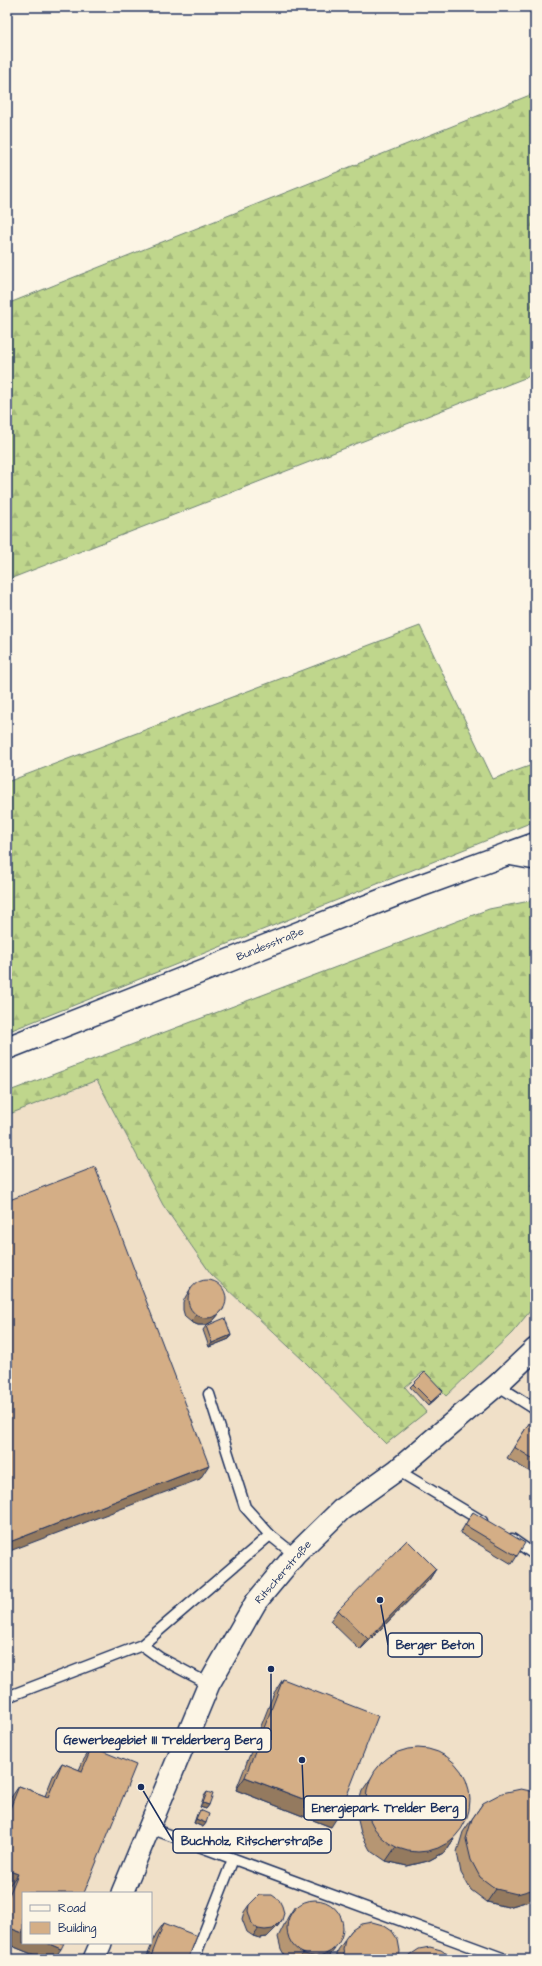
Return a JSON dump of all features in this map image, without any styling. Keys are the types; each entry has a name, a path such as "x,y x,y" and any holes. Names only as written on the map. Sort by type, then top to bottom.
{"main road":[{"name":"Bundesstraße","path":"7,1048 403,892 535,844"}],"street":[{"path":"508,854 535,859"},
{"name":"Ritscherstraße","path":"122,1892 210,1684 256,1602 295,1555 341,1510 397,1470 497,1385 535,1349"},
{"path":"94,1959 101,1944"}],"lane":[{"path":"497,1385 535,1409"},
{"path":"209,1394 245,1507 270,1535 295,1555"},
{"path":"397,1470 489,1525"},
{"path":"502,1533 535,1555"},
{"path":"7,1697 142,1645 270,1535"},
{"path":"142,1645 160,1658 210,1684"},
{"path":"150,1828 505,1959"},
{"path":"194,1959 233,1858"}],"shaded area":[{"path":"97,1080 163,1205 211,1274 304,1361 386,1444 404,1387 423,1372 446,1396 512,1333 535,1305 535,1959 7,1959 7,1115"}],"green space":[{"path":"535,93 535,374 7,580 7,304"},
{"path":"420,626 493,779 535,764 535,821 7,1032 7,782"},
{"path":"535,900 535,1305 512,1333 446,1396 423,1372 405,1387 426,1412 386,1444 304,1361 211,1274 163,1205 97,1080 7,1115 7,1092 489,909"}],"building":[{"path":"95,1167 209,1465 7,1543 7,1201"},
{"path":"203,1280 211,1280 218,1283 223,1288 226,1299 223,1310 218,1315 211,1318 203,1318 196,1315 191,1310 188,1303 188,1295 191,1288 196,1283"},
{"path":"225,1318 231,1335 212,1343 206,1326"},
{"path":"425,1372 443,1391 431,1402 413,1384"},
{"path":"535,1414 535,1460 514,1447"},
{"path":"473,1512 525,1543 517,1556 465,1525"},
{"path":"407,1540 436,1569 368,1639 338,1610"},
{"path":"283,1679 378,1716 340,1813 245,1777"},
{"path":"92,1747 136,1765 84,1892 22,1892 22,1933 7,1927 7,1900 18,1874 7,1870 7,1816 19,1786 48,1797 62,1763 82,1771"},
{"path":"418,1748 438,1752 447,1757 461,1771 466,1780 470,1800 466,1820 461,1829 447,1843 438,1848 418,1852 398,1848 389,1843 375,1829 370,1820 366,1800 370,1780 375,1771 389,1757 398,1752"},
{"path":"521,1789 535,1792 535,1889 517,1894 496,1889 480,1877 471,1860 466,1839 472,1819 483,1803 502,1793"},
{"path":"207,1792 213,1794 209,1805 203,1803"},
{"path":"200,1810 209,1814 206,1823 196,1819"},
{"path":"259,1895 272,1895 279,1900 282,1906 284,1913 282,1920 273,1929 258,1929 252,1924 248,1911 249,1905"},
{"path":"310,1900 320,1900 335,1908 341,1917 343,1928 341,1939 335,1948 320,1956 310,1956 299,1951 292,1944 287,1933 287,1923 292,1912 299,1905"},
{"path":"372,1922 383,1925 392,1931 398,1940 400,1951 399,1959 345,1959 343,1950 345,1939 352,1930 361,1924"},
{"path":"164,1923 197,1936 188,1959 150,1959"},
{"path":"49,1944 64,1944 61,1949"},
{"path":"430,1947 441,1950 452,1959 407,1959 419,1949"}],"place":[{"name":"Berger Beton","path":"380,1600"},
{"name":"Gewerbegebiet III Trelderberg Berg","path":"271,1669"},
{"name":"Energiepark Trelder Berg","path":"302,1760"},
{"name":"Buchholz, Ritscherstraße","path":"141,1787"}]}
